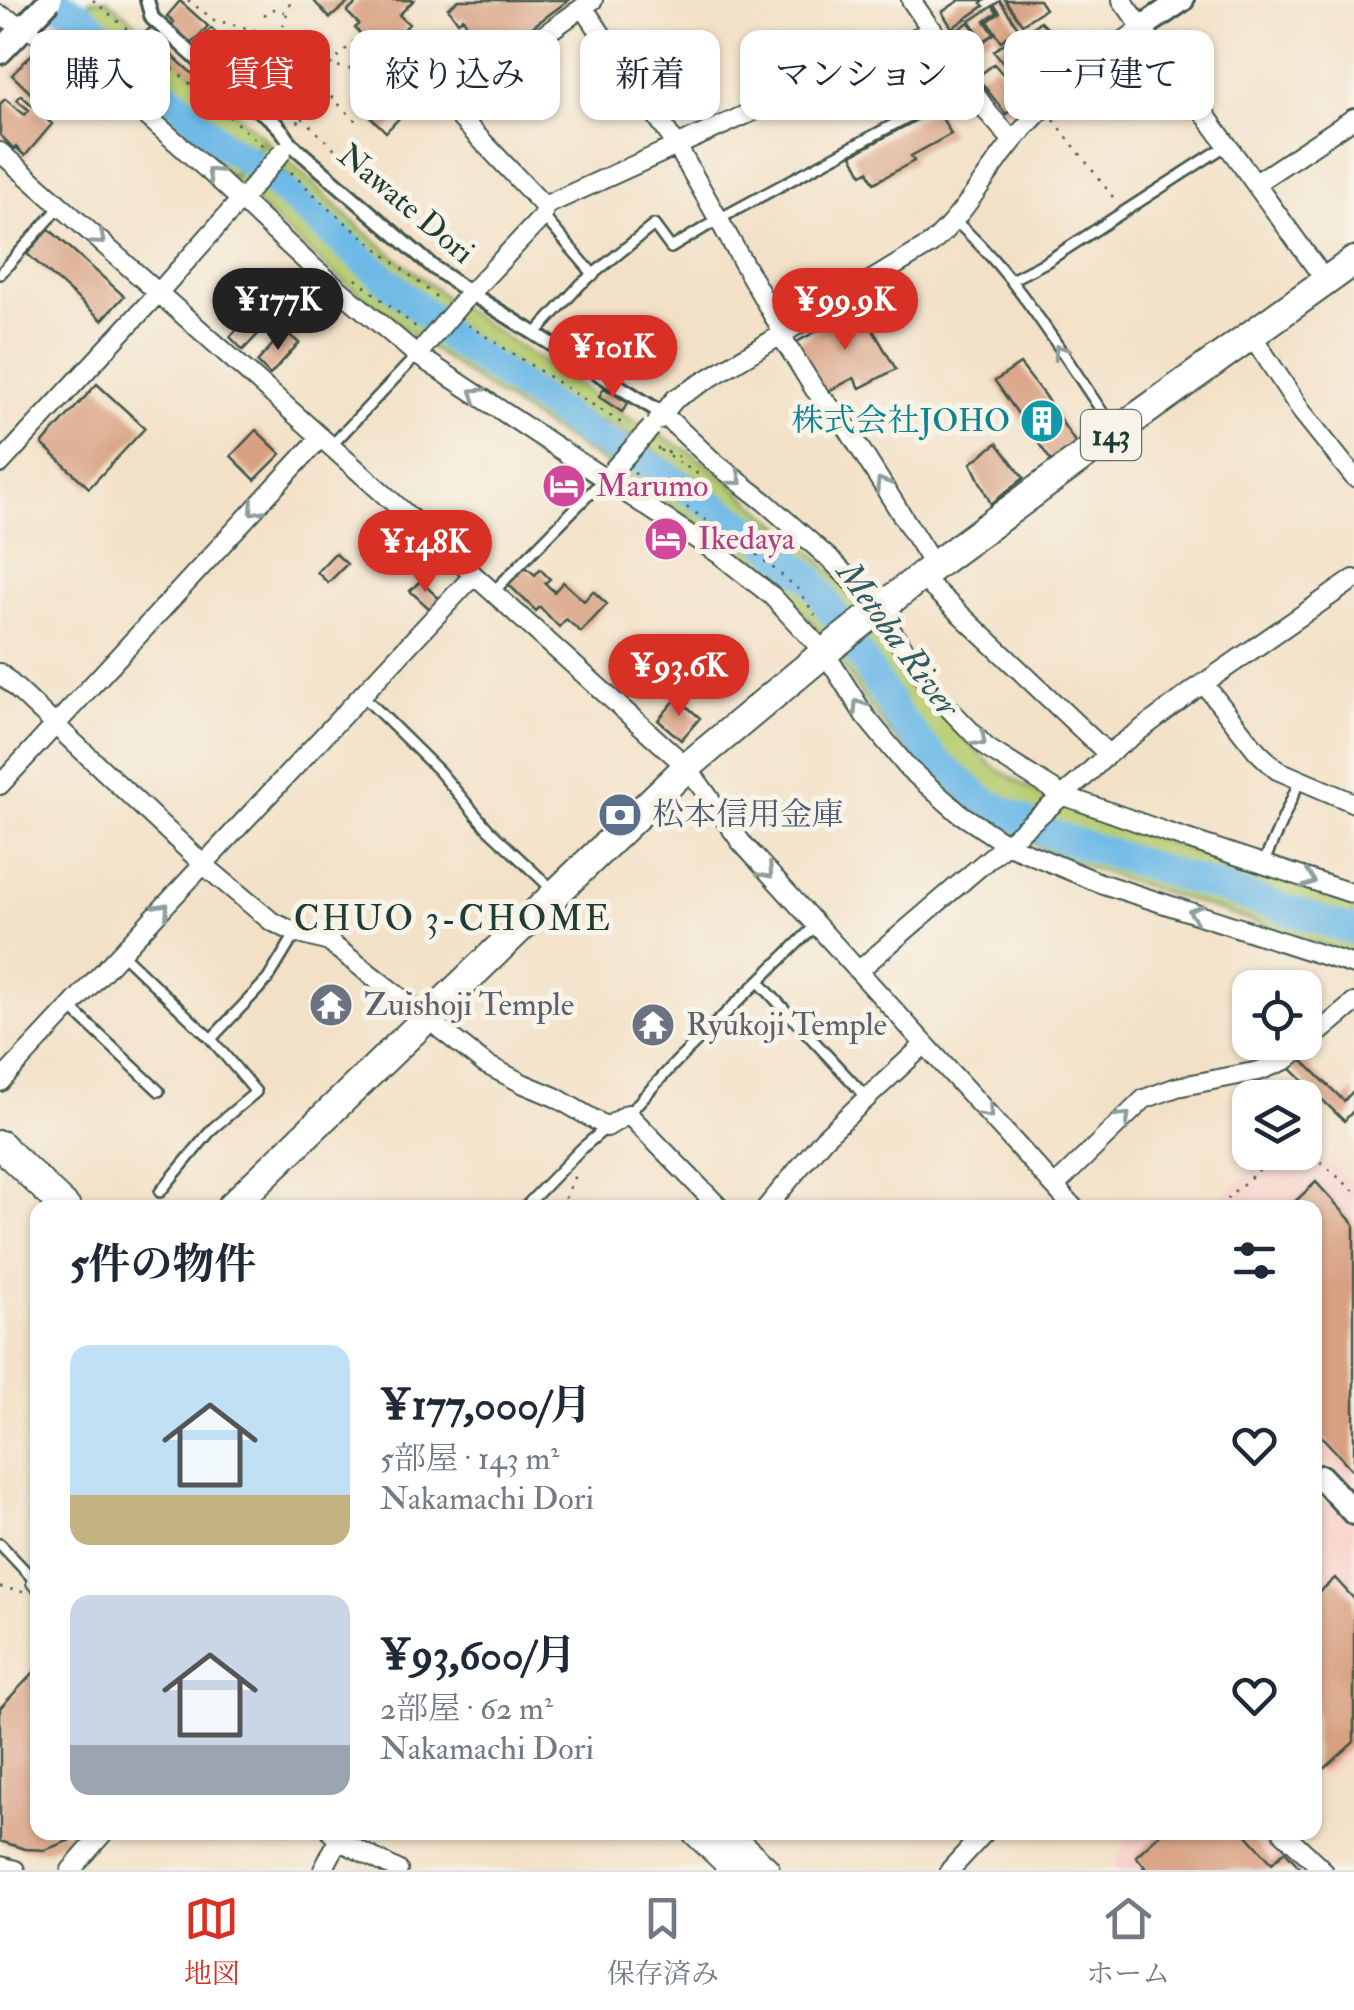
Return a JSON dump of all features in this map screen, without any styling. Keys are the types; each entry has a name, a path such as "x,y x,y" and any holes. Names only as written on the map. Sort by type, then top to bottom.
{"main road":[{"name":"143","path":"238,1200 686,767 928,571 1354,262"},
{"path":"0,1145 58,1200"},
{"path":"0,1167 33,1200"},
{"path":"705,1840 737,1870"},
{"path":"733,1840 765,1870"}],"street":[{"path":"0,52 50,0"},
{"name":"Nawate Dori","path":"147,0 152,18 190,52"},
{"path":"912,0 934,30"},
{"path":"1122,0 1326,280"},
{"path":"1138,30 1182,0"},
{"path":"549,30 587,3 677,146 816,390 842,420 928,571 1108,754"},
{"path":"0,16 28,23 79,58 244,195 322,275 420,351 608,475 772,596 827,651 866,716 908,768 959,813 1009,842 1100,883 1354,965"},
{"path":"984,105 1013,141"},
{"path":"420,351 544,211 740,118"},
{"path":"1256,183 1354,118"},
{"name":"Nawate Dori","path":"271,120 286,143 466,298 535,334 657,421"},
{"path":"461,120 544,211"},
{"path":"608,475 676,399 931,244 1032,120"},
{"path":"0,464 160,292 286,143"},
{"path":"0,152 686,767 741,842 1067,1200"},
{"path":"1251,334 1302,412 1354,477"},
{"path":"657,421 765,502 832,561 937,696 987,748 1060,797 1354,894"},
{"path":"0,786 326,442"},
{"path":"0,1082 474,575"},
{"path":"858,972 1108,754 1354,578"},
{"path":"0,672 204,865 271,921 296,934 330,942 485,1064 556,1097 607,1127 628,1114 712,1200"},
{"path":"1204,684 1277,770 1354,803"},
{"path":"1055,1186 1144,1099 1177,1087 1259,1071 1286,1060 1354,1002"},
{"path":"773,1200 824,1138 925,1044"},
{"path":"1322,1482 1354,1513"},
{"path":"71,1870 97,1840"},
{"path":"323,1870 335,1840"},
{"path":"346,1840 398,1870"},
{"path":"950,1870 978,1840"},
{"path":"1292,1840 1323,1870"},
{"path":"0,1866 15,1870"}],"lane":[{"path":"535,334 581,284 654,225 671,248 902,120"},
{"path":"1011,280 1125,213 1226,145"},
{"path":"0,274 61,206"},
{"path":"544,211 594,274"},
{"path":"954,220 1011,280 1116,432"},
{"path":"326,442 420,351"},
{"path":"493,592 608,475"},
{"path":"362,695 439,771 488,829 556,893"},
{"path":"1263,865 1300,780"},
{"path":"628,1114 815,926"},
{"path":"211,1039 268,980 296,934"},
{"path":"121,952 211,1039 256,1092 213,1128 160,1192"},
{"path":"759,982 867,1098"},
{"path":"70,1007 160,1091"},
{"path":"532,1200 607,1127"},
{"path":"0,1544 30,1576"}],"path":[{"path":"188,0 214,20 255,30"},
{"path":"282,30 289,1"},
{"path":"264,15 272,9 286,13"},
{"path":"331,65 350,46"},
{"path":"331,65 350,69"},
{"path":"330,96 356,121"},
{"path":"274,123 277,120"},
{"path":"286,143 301,120"},
{"path":"304,120 336,150"},
{"path":"1054,120 1125,213"},
{"path":"471,326 621,422"},
{"path":"664,449 692,460"},
{"path":"564,1200 581,1149"},
{"path":"1322,1163 1354,1191"},
{"path":"1226,1200 1259,1170"}],"shaded area":[{"path":"1322,1158 1354,1184 1354,1490 1322,1456 1322,1200 1221,1200 1252,1170 1322,1170"},
{"path":"1322,1503 1334,1503 1354,1525 1354,1748 1322,1778"},
{"path":"1125,1840 1285,1840 1317,1870 1114,1870"}],"green space":[{"path":"90,0 107,0 143,30 114,30 91,7"},
{"path":"68,20 81,30 59,30"},
{"path":"170,54 190,72 190,106 170,86"},
{"path":"170,110 241,166 231,177 166,120 170,120"},
{"path":"213,120 244,120 265,139 254,150"},
{"path":"266,140 361,229 449,300 621,414 692,453 809,549 856,598 902,673 991,765 1058,806 1354,904 1354,926 1025,819 974,788 937,755 905,716 854,621 800,555 665,458 613,426 580,415 532,388 453,326 439,309 324,214 284,171 256,151"},
{"path":"242,166 423,315 447,340 600,446 652,473 756,540 806,584 828,626 895,721 935,766 981,805 1086,849 1354,936 1354,955 1064,858 980,816 932,779 901,746 865,701 822,635 767,578 683,514 488,388 373,305 301,245 233,179"}],"building":[{"path":"313,0 347,0 349,2 330,18"},
{"path":"360,0 414,0 399,15 409,24 403,30 357,30 359,24 347,12"},
{"path":"459,0 569,0 528,30 471,30 463,18 458,22 448,8"},
{"path":"960,0 985,0 981,3 984,6 952,28 942,12"},
{"path":"1005,0 1039,0 1045,9 1022,24"},
{"path":"180,1 208,26 204,30 190,30 190,45 170,27 174,22 167,16"},
{"path":"1000,1 1019,29 1004,30 1001,41 988,21 1000,13 994,5"},
{"path":"993,6 997,13 985,21 994,34 984,41 984,30 976,30 970,21"},
{"path":"1040,21 1049,30 1030,30"},
{"path":"969,22 974,30 957,30"},
{"path":"170,42 190,60 190,72 170,54"},
{"path":"1004,43 1004,64 994,51"},
{"path":"30,56 30,93 12,75"},
{"path":"994,64 1004,75 1004,111 984,86 984,72"},
{"path":"21,95 30,103 30,120 48,120 52,124 25,156 0,135 0,104 5,99 25,115 29,110 17,100"},
{"path":"374,120 397,120 386,132"},
{"path":"917,120 943,120 951,134 874,183 868,171 862,174 852,155"},
{"path":"49,229 124,296 102,320 27,254"},
{"path":"270,294 284,307 243,350 230,337"},
{"path":"860,308 896,369 860,388 854,378 823,394 793,344"},
{"path":"285,331 299,343 270,375 257,362"},
{"name":"株式会社JOHO","path":"1020,364 1079,448 1054,465 995,381"},
{"path":"97,384 145,428 89,488 42,444"},
{"path":"604,388 628,403 622,412 599,397"},
{"path":"256,430 281,454 255,480 231,456"},
{"path":"997,443 1024,478 991,504 971,463"},
{"path":"335,553 347,564 328,583 317,572"},
{"path":"522,564 535,575 540,569 550,579 545,583 554,592 563,582 584,601 593,591 607,604 581,632 566,619 559,627 505,581"},
{"path":"420,581 441,600 431,610 410,591"},
{"path":"677,698 700,718 681,740 658,720"},
{"path":"1302,1060 1344,1101 1354,1090 1354,1110 1344,1121 1322,1099 1322,1080 1302,1080 1289,1067"},
{"path":"1316,1182 1354,1224 1354,1472 1322,1437 1322,1200 1297,1200"},
{"path":"1335,1578 1354,1599 1354,1742 1322,1771 1322,1590"},
{"path":"30,1676 30,1840 70,1840 45,1850 0,1841 0,1708"},
{"path":"1153,1840 1251,1840 1272,1863 1285,1851 1302,1870 1141,1870 1145,1867 1136,1856"}],"waterway":[{"name":"Metoba River","path":"53,0 83,17 223,145 246,159 451,339 594,437 656,469 759,535 812,580 900,719 939,764 982,800 1050,834 1354,931"}],"place":[{"name":"株式会社JOHO","path":"1042,421"},
{"name":"Marumo","path":"564,486"},
{"name":"Ikedaya","path":"666,539"},
{"name":"松本信用金庫","path":"620,815"},
{"name":"Zuishoji Temple","path":"331,1005"},
{"name":"Ryukoji Temple","path":"653,1025"}],"district":[{"name":"CHUO 3-CHOME","path":"453,919"}]}
